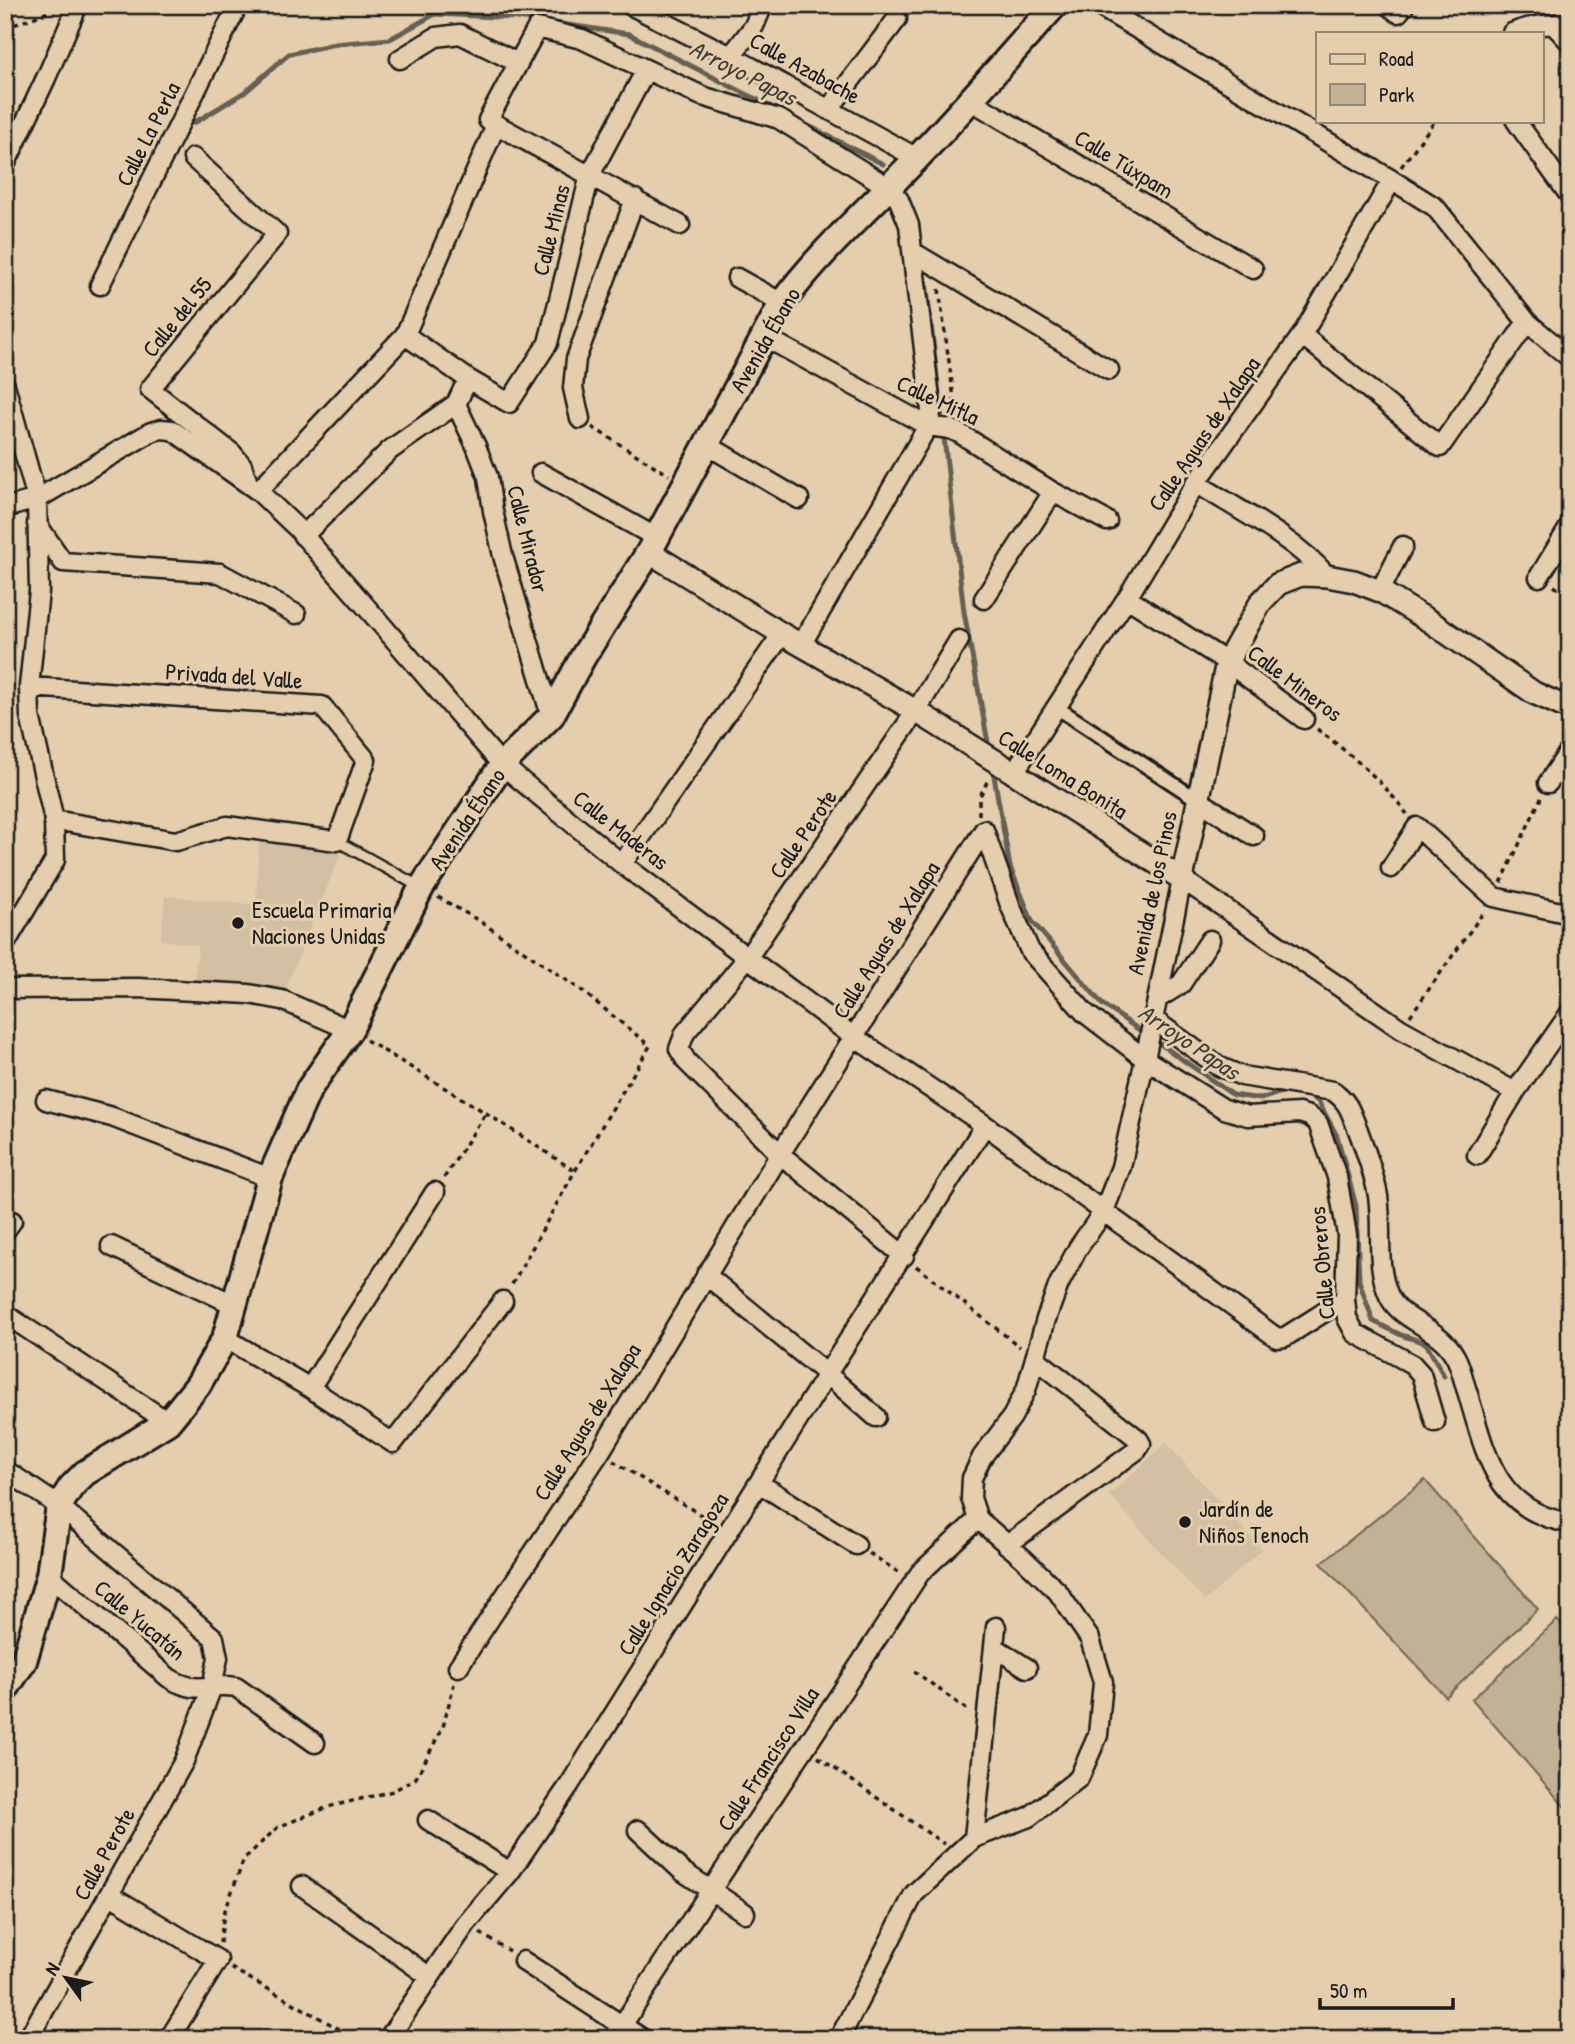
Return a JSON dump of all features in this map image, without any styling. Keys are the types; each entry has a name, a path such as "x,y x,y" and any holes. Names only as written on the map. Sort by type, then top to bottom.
{"main road":[{"name":"Avenida Ébano","path":"5,1690 24,1661 49,1576 59,1506 71,1487 85,1473 168,1422 198,1385 225,1338 270,1178 309,1089 349,1030 421,888 502,765 551,716 583,657 653,545 782,303 802,275 917,158 1055,5"}],"street":[{"path":"5,165 78,5"},
{"name":"Calle La Perla","path":"100,285 238,5"},
{"name":"Calle Azabache","path":"630,5 731,56 917,158"},
{"path":"731,56 754,26 763,5"},
{"path":"1097,5 1434,207 1527,322 1570,358"},
{"path":"829,109 897,19"},
{"path":"1514,32 1561,24 1570,42"},
{"path":"253,487 405,335 492,123 518,63 537,29 582,39 702,96 779,119 888,187 904,210 913,252 931,413 944,429 801,645"},
{"path":"400,59 436,37 460,34 518,63"},
{"name":"Calle Minas","path":"467,379 509,404 548,343 590,175 646,70"},
{"name":"Calle Túxpam","path":"970,100 1253,269"},
{"path":"1517,122 1570,196"},
{"path":"492,123 680,225"},
{"name":"Calle del 55","path":"193,158 277,233 150,390 232,453 242,465 253,487"},
{"name":"Calle Aguas de Xalapa","path":"1013,774 1127,598 1196,483 1302,335 1392,180"},
{"path":"580,419 573,388 576,359 635,199"},
{"path":"913,252 1110,370"},
{"path":"737,278 782,303"},
{"path":"1302,335 1440,447 1527,322"},
{"path":"303,536 390,450 456,404 467,379 405,335"},
{"name":"Calle Mitla","path":"763,337 944,429 1107,522"},
{"path":"5,385 37,499 39,591 29,687 30,716 54,820 55,860 5,944"},
{"name":"Calle Mirador","path":"456,404 488,477 503,556 551,716"},
{"name":"Calle Maderas","path":"37,499 151,432 172,430 253,487 303,536 502,765 622,864 854,1037 985,1125 1277,1338 1285,1337 1345,1299"},
{"path":"707,445 799,499"},
{"path":"541,473 653,545"},
{"path":"1196,483 1315,560 1327,576"},
{"path":"984,599 1053,492"},
{"path":"5,508 37,499"},
{"path":"37,524 63,562 220,573 296,614"},
{"path":"1539,577 1570,526"},
{"name":"Calle Loma Bonita","path":"653,545 782,634 916,711 1182,879 1401,1029 1516,1092"},
{"path":"1380,591 1403,546"},
{"name":"Avenida de los Pinos","path":"978,1519 971,1498 972,1478 982,1457 1012,1417 1026,1390 1059,1284 1078,1248 1104,1211 1121,1167 1227,662 1261,602 1279,584 1301,575 1354,581 1380,591 1431,622 1534,693 1570,709"},
{"name":"Calle Mineros","path":"1127,598 1227,662 1304,719"},
{"path":"622,864 782,634"},
{"name":"Calle Perote","path":"780,1154 687,1062 679,1049 685,1033 748,957 916,711 959,640"},
{"name":"Privada del Valle","path":"29,687 321,706 366,760 337,841"},
{"path":"1056,707 1254,836"},
{"path":"1548,783 1570,750"},
{"path":"54,820 176,841 227,826 337,841"},
{"path":"1391,868 1417,827 1494,897 1570,914"},
{"name":"Calle Aguas de Xalapa","path":"458,1667 600,1452 780,1154 984,830"},
{"name":"Calle Obreros","path":"984,830 1010,905 1030,951 1085,1013 1224,1109 1248,1116 1299,1113 1310,1116 1318,1123 1337,1177 1347,1235 1347,1318 1355,1333 1417,1369 1421,1374 1435,1422"},
{"path":"1157,999 1181,984 1210,940"},
{"path":"5,989 138,988 249,994 282,1000 349,1030"},
{"path":"1477,1155 1570,1013"},
{"path":"1152,1024 1218,1066 1242,1076 1333,1091 1345,1100 1369,1158 1378,1197 1382,1275 1390,1298 1404,1314 1441,1337 1456,1357 1489,1460 1503,1487 1523,1506 1554,1520 1570,1523"},
{"path":"46,1100 112,1117 270,1178"},
{"name":"Calle Ignacio Zaragoza","path":"388,2039 467,1924 510,1872 570,1784 985,1125"},
{"path":"780,1154 904,1256"},
{"path":"310,1388 435,1192"},
{"path":"111,1246 235,1305"},
{"path":"706,1275 827,1374 876,1418"},
{"path":"225,1338 310,1388 393,1443 503,1301"},
{"path":"5,1314 168,1422"},
{"path":"1007,1545 1138,1450 1141,1444 1035,1358"},
{"path":"5,1470 59,1506"},
{"path":"759,1483 856,1545"},
{"name":"Calle Perote","path":"28,2039 184,1762 212,1687 218,1658 214,1638 59,1506"},
{"path":"839,2039 914,1894 974,1838 1029,1817 1079,1778 1098,1735 1104,1682 1090,1639 1058,1592 978,1519"},
{"name":"Calle Francisco Villa","path":"617,2032 920,1573 978,1519"},
{"name":"Calle Yucatán","path":"49,1576 169,1678 183,1686 236,1687 315,1743"},
{"path":"974,1838 996,1627"},
{"path":"994,1647 1027,1668"},
{"path":"428,1820 510,1872"},
{"path":"638,1830 682,1871 744,1913"},
{"path":"302,1886 430,1977"},
{"path":"110,1895 218,1961 169,2039"},
{"path":"523,1961 617,2032 643,2039"}],"lane":[{"path":"337,841 421,888"}],"path":[{"path":"5,29 67,5"},
{"path":"1392,180 1433,122"},
{"path":"936,266 944,429"},
{"path":"580,419 685,485"},
{"name":"Calle Mineros","path":"1304,719 1358,761 1395,798 1417,827"},
{"path":"984,830 978,816 979,798 988,781 988,758"},
{"path":"421,888 481,922 581,990 650,1046 575,1171 503,1301"},
{"path":"349,1030 486,1112 575,1171"},
{"path":"435,1192 486,1112"},
{"path":"904,1256 1035,1358"},
{"path":"600,1452 728,1532"},
{"path":"856,1545 914,1583"},
{"path":"357,2039 218,1961 224,1913 244,1859 278,1827 328,1807 393,1791 416,1778 443,1727 458,1667"},
{"path":"914,1671 985,1723"},
{"path":"805,1748 957,1853"},
{"path":"467,1924 523,1961"}],"shaded area":[{"name":"Escuela Primaria Naciones Unidas","path":"259,836 341,853 285,990 195,982 198,945 161,940 165,896 256,905"},
{"name":"Jardín de Niños Tenoch","path":"1166,1443 1262,1549 1205,1601 1109,1495"}],"green space":[{"path":"1425,1480 1538,1609 1446,1697 1321,1563"},
{"path":"1557,1620 1570,1635 1570,1813 1472,1699"}],"waterway":[{"name":"Arroyo Papas","path":"194,123 245,92 289,54 335,44 390,39 435,14 538,21"},
{"name":"Arroyo Papas","path":"548,22 629,34 781,112"},
{"name":"Arroyo Papas","path":"793,118 883,164"},
{"name":"Arroyo Papas","path":"926,281 964,612 989,748"},
{"name":"Arroyo Papas","path":"994,776 1010,867 1032,921 1102,1004 1145,1034"},
{"name":"Arroyo Papas","path":"1153,1039 1233,1095 1261,1099 1289,1092"},
{"name":"Arroyo Papas","path":"1305,1093 1318,1101 1337,1136 1356,1206 1359,1281 1373,1321 1401,1335 1426,1343 1444,1376"}],"place":[{"name":"Escuela Primaria Naciones Unidas","path":"238,923"},
{"name":"Jardín de Niños Tenoch","path":"1185,1522"}]}
